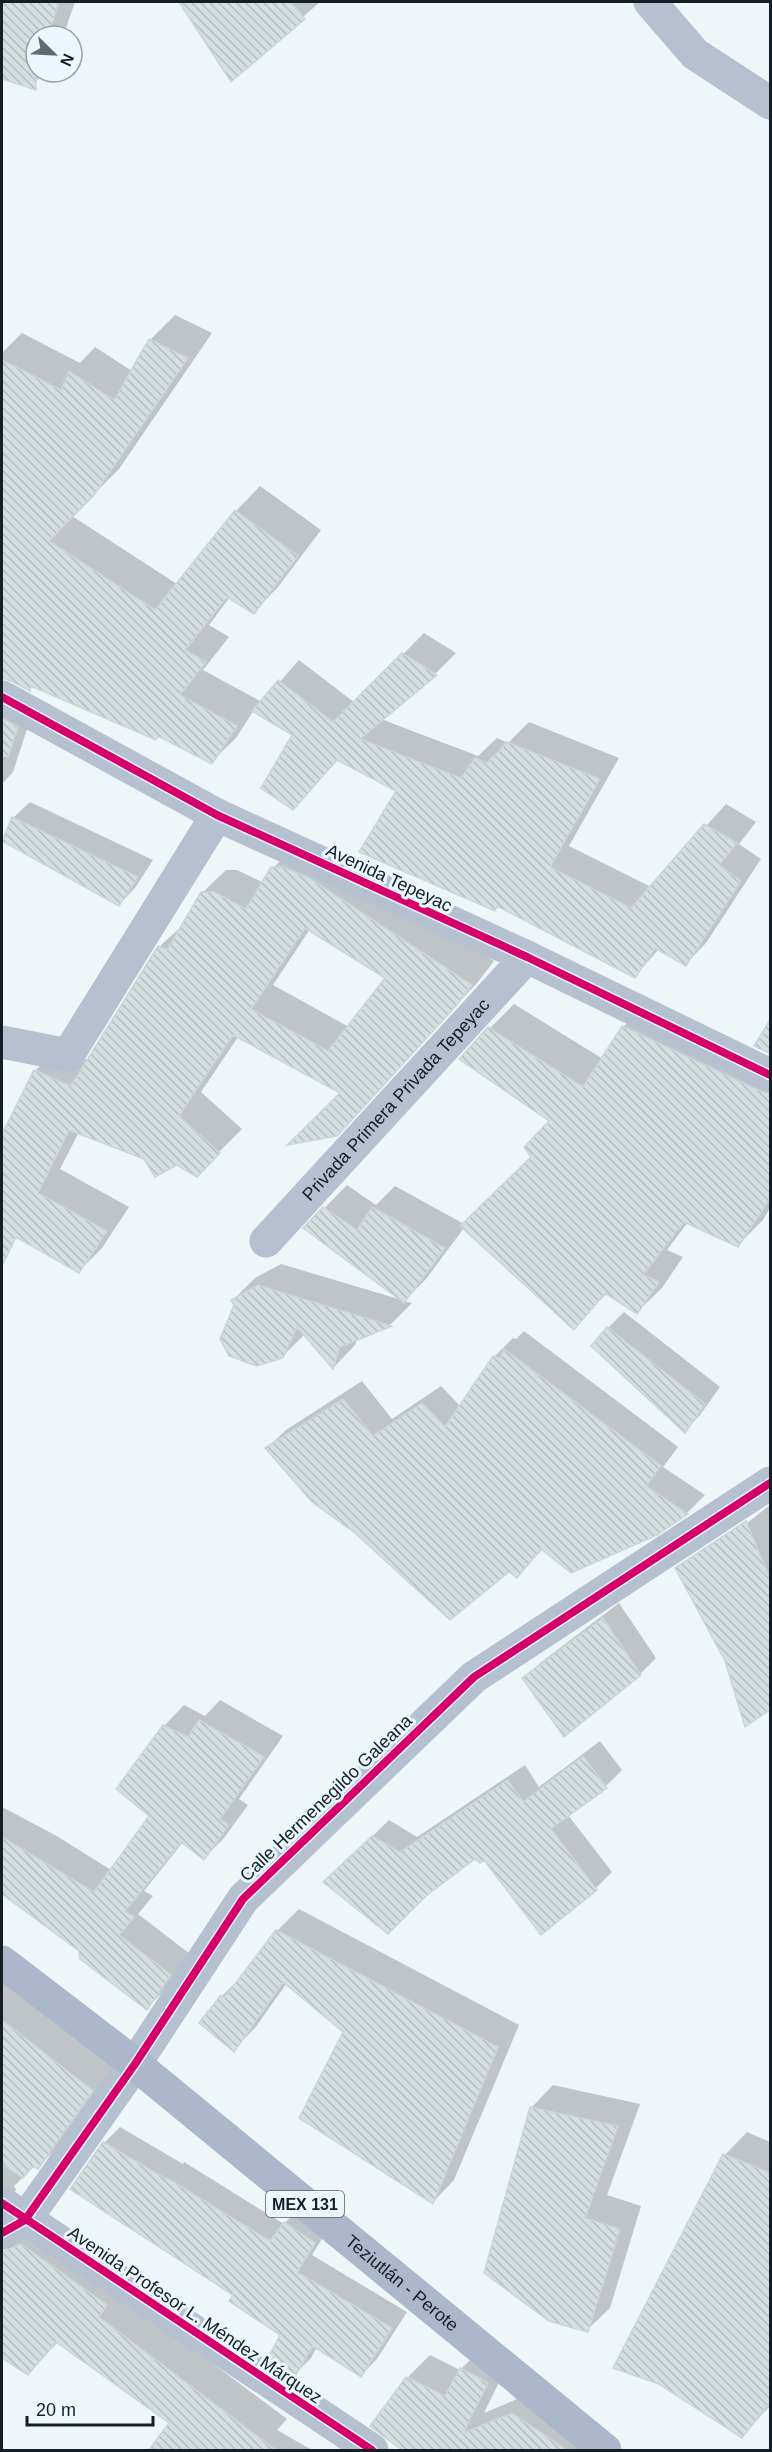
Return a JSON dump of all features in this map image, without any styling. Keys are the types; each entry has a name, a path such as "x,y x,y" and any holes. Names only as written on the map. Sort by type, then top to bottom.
{"main road":[{"name":"Teziutlán - Perote","path":"2,1962 135,2064 605,2451"}],"street":[{"path":"650,2 695,54 771,103"},
{"name":"Avenida Tepeyac","path":"2,697 217,815 526,957 771,1075"},
{"path":"2,1042 68,1055 217,815"},
{"name":"Privada Primera Privada Tepeyac","path":"266,1240 526,957"},
{"name":"Calle Hermenegildo Galeana","path":"9,2218 135,2064 243,1899 474,1677 771,1484"},
{"name":"Avenida Profesor L. Méndez Márquez","path":"9,2218 372,2451"}],"building":[{"path":"2,2 59,2 52,24 24,24 24,84 36,84 36,90 2,79"},
{"path":"179,2 291,2 305,19 231,82"},
{"path":"149,339 188,358 94,495 49,541 155,610 235,510 298,556 254,614 227,597 185,650 206,662 180,695 237,726 212,764 158,736 156,740 31,686 30,691 2,678 2,360 61,390 69,371 114,400"},
{"path":"402,653 437,675 360,739 461,778 475,758 487,763 507,742 600,779 550,867 631,908 704,824 737,843 719,865 741,881 686,966 655,948 635,978 497,906 495,911 359,852 396,791 337,760 293,810 261,788 292,735 252,711 278,680 333,722"},
{"path":"2,718 18,727 8,757 2,756"},
{"path":"12,817 138,877 119,906 2,841"},
{"path":"271,867 283,867 309,878 472,985 455,1007 337,1136 287,1145 340,1093 233,1035 179,1116 220,1153 197,1177 177,1165 155,1177 144,1159 69,1130 38,1193 107,1231 79,1273 16,1237 2,1266 2,1134 34,1070 71,1086 158,946 167,950 201,892 214,892 246,909","holes":["305,928 385,978 328,1051 251,1009"]},
{"path":"771,1018 771,1054 754,1046"},
{"path":"622,1026 762,1092 771,1094 771,1197 738,1247 684,1222 643,1275 659,1282 637,1314 605,1293 574,1330 460,1226 531,1157 524,1147 549,1121 459,1059 488,1027 583,1087"},
{"path":"323,1207 357,1230 372,1207 445,1248 404,1303 303,1228"},
{"path":"258,1285 392,1326 340,1347 333,1369 297,1327 283,1358 257,1366 229,1356 220,1339 234,1305 231,1300"},
{"path":"607,1327 705,1404 685,1433 591,1346"},
{"path":"504,1349 661,1466 646,1486 688,1514 657,1535 571,1573 541,1549 517,1578 509,1572 450,1620 355,1533 312,1502 265,1448 343,1399 373,1436 422,1403 445,1427 493,1356 500,1358"},
{"path":"746,1521 771,1581 771,1709 745,1727 725,1661 675,1568"},
{"path":"603,1618 641,1675 564,1737 522,1678"},
{"path":"199,1720 264,1757 220,1819 229,1825 204,1860 181,1842 125,1911 134,1917 119,1935 171,1975 147,2010 80,1959 79,1951 2,1894 2,1837 94,1892 149,1816 116,1789 163,1725 188,1737"},
{"path":"583,1756 607,1788 551,1829 597,1890 541,1935 484,1860 480,1863 475,1859 426,1896 388,1934 323,1882 372,1836 400,1852 508,1780 523,1802"},
{"path":"276,1930 498,2047 433,2204 299,2118 343,2032 283,1982 234,2052 199,2023 221,1995 224,1998"},
{"path":"2,2020 93,2091 38,2169 33,2166 23,2178 2,2164"},
{"path":"530,2107 618,2126 585,2218 620,2229 588,2332 549,2321 484,2273"},
{"path":"103,2142 270,2241 284,2222 315,2243 297,2272 392,2328 361,2377 313,2346 295,2376 268,2358 280,2335 229,2301 233,2295 70,2189"},
{"path":"723,2154 771,2173 771,2401 742,2438 659,2384 613,2368"},
{"path":"21,2244 107,2305 99,2317 277,2451 148,2451 169,2423 56,2342 28,2375 2,2358 2,2252"},
{"path":"460,2368 488,2383 463,2433 512,2413 568,2451 403,2451 370,2426 406,2377 445,2396"}],"cycle path":[{"path":"2,697 217,815 527,957 770,1075"},
{"path":"2,2233 25,2220 135,2064 243,1899 474,1677 770,1483"},
{"path":"2,2203 372,2450"}]}
